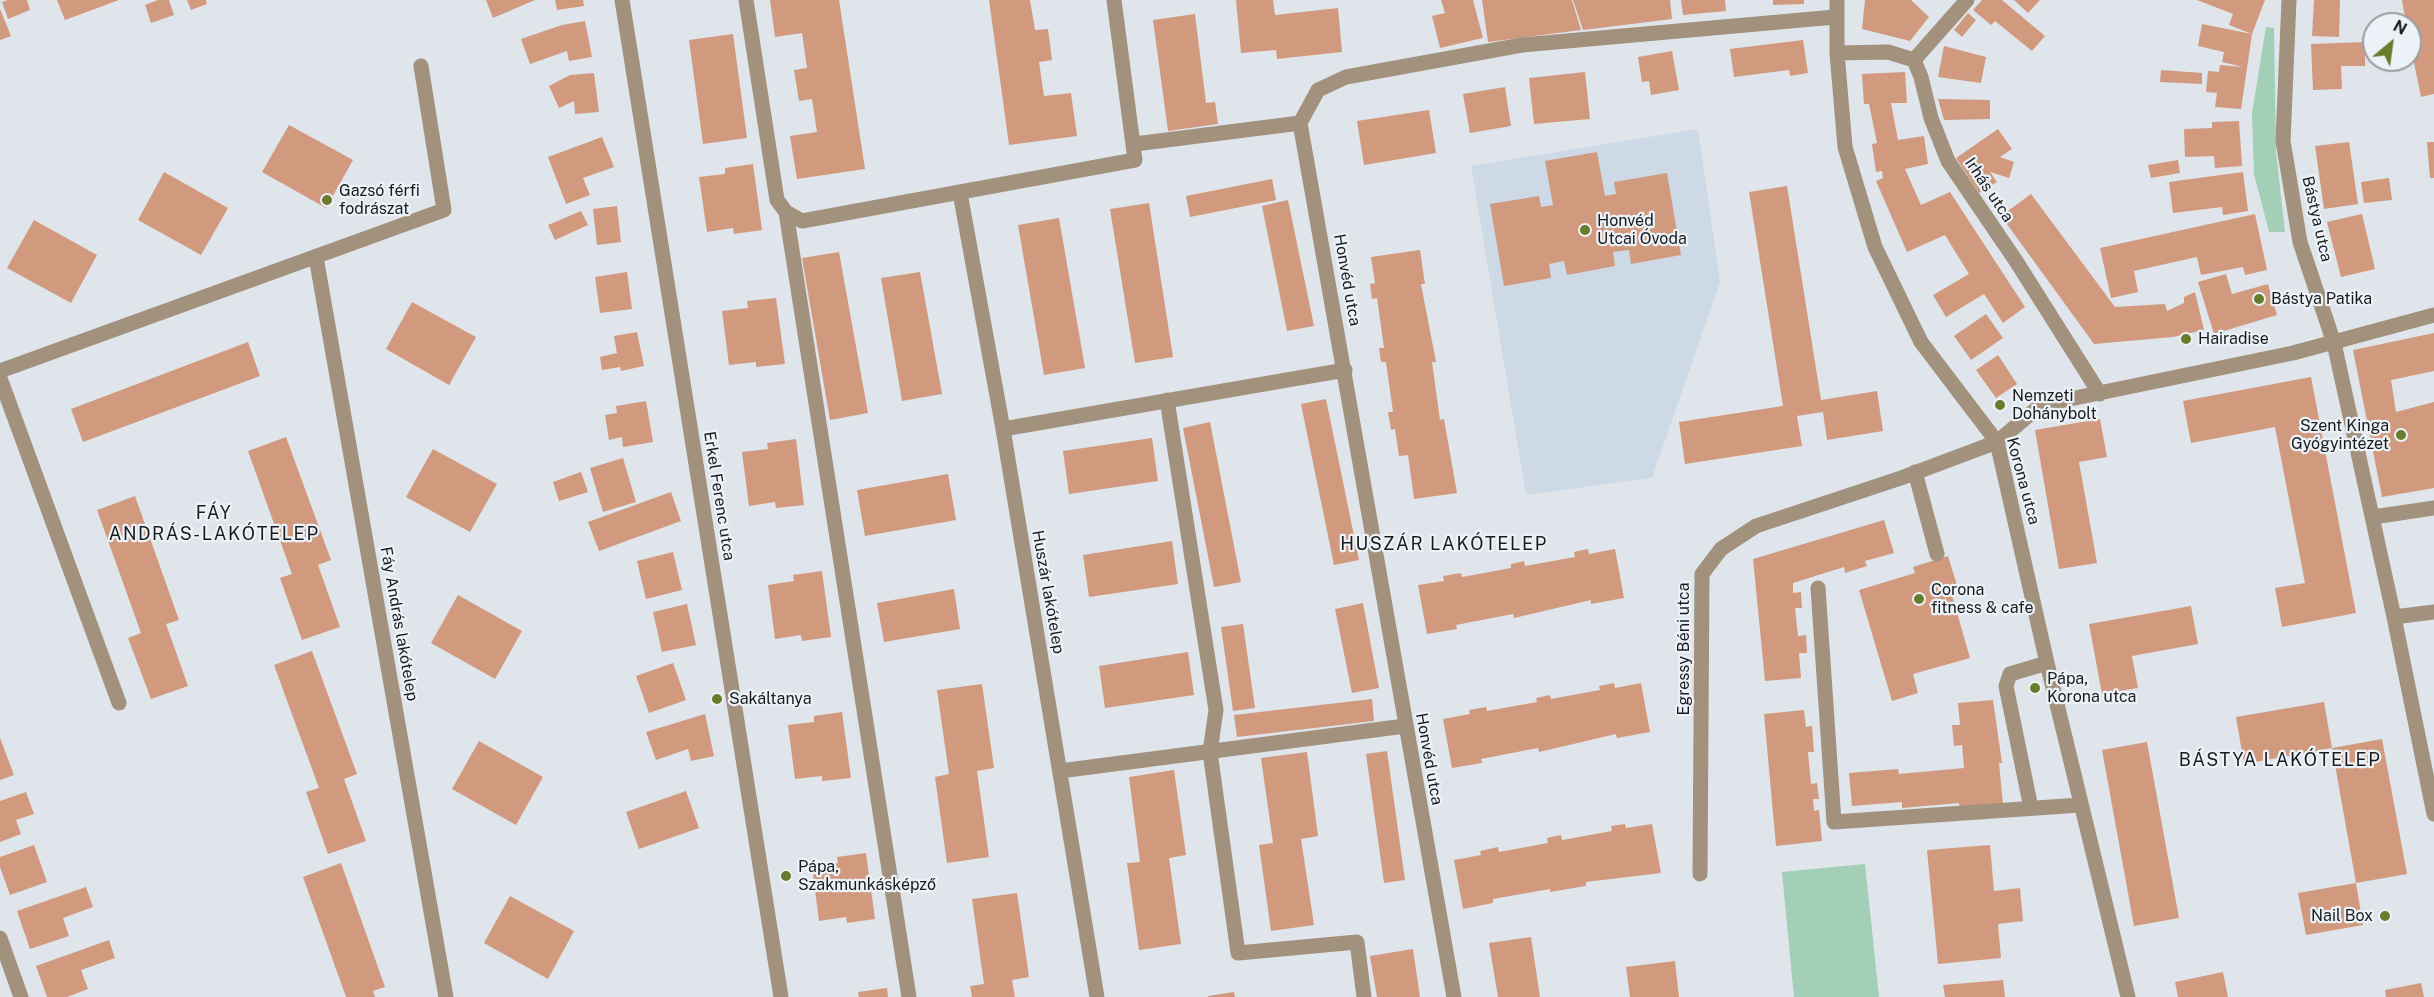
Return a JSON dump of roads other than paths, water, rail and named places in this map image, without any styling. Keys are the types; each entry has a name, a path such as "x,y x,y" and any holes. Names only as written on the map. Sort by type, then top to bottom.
{"street":[{"name":"Erkel Ferenc utca","path":"622,0 781,997"},
{"path":"746,0 777,200 786,212 802,220 1135,160 1135,144 1114,0"},
{"name":"Korona utca","path":"1836,0 1837,53 1845,147 1875,248 1921,342 1997,441 2080,805 2128,997"},
{"path":"1837,53 1888,52 1914,60 1967,0"},
{"name":"Bástya utca","path":"2289,0 2283,141 2300,242 2334,343 2373,517 2434,814"},
{"path":"1135,144 1300,123 1318,90 1346,77 1521,45 1835,16"},
{"name":"Irhás utca","path":"1914,60 1922,77 1930,118 1948,161 2100,394"},
{"path":"0,371 444,210 421,66"},
{"name":"Honvéd utca","path":"1300,123 1454,997"},
{"name":"Huszár lakótelep","path":"960,193 1003,429 1097,997"},
{"path":"786,212 909,997"},
{"name":"Fáy András lakótelep","path":"316,257 446,997"},
{"name":"Egressy Béni utca","path":"1700,874 1702,574 1721,549 1756,526 1915,472 1997,441 2041,405 2334,343 2434,315"},
{"path":"1003,429 1345,370"},
{"path":"0,378 119,703"},
{"path":"1167,400 1216,710 1210,752 1238,953 1358,942 1364,997"},
{"path":"1915,472 1937,555"},
{"path":"2373,517 2434,508"},
{"path":"1818,588 1834,822 2080,805"},
{"path":"2394,617 2434,612"},
{"path":"2031,808 2006,686 2010,674 2047,663"},
{"path":"1060,771 1405,726"},
{"path":"1,942 21,997"}],"place":[{"name":"Gazsó férfi fodrászat","path":"327,200"},
{"name":"Honvéd Utcai Óvoda","path":"1585,230"},
{"name":"Bástya Patika","path":"2259,299"},
{"name":"Hairadise","path":"2186,339"},
{"name":"Nemzeti Dohánybolt","path":"2000,405"},
{"name":"Szent Kinga Gyógyintézet","path":"2401,435"},
{"name":"Corona fitness & cafe","path":"1919,599"},
{"name":"Pápa, Korona utca","path":"2035,688"},
{"name":"Sakáltanya","path":"717,699"},
{"name":"Pápa, Szakmunkásképző","path":"786,876"},
{"name":"Nail Box","path":"2385,916"}],"district":[{"name":"FÁY ANDRÁS-LAKÓTELEP","path":"214,523"},
{"name":"HUSZÁR LAKÓTELEP","path":"1444,544"},
{"name":"BÁSTYA LAKÓTELEP","path":"2280,760"}]}
